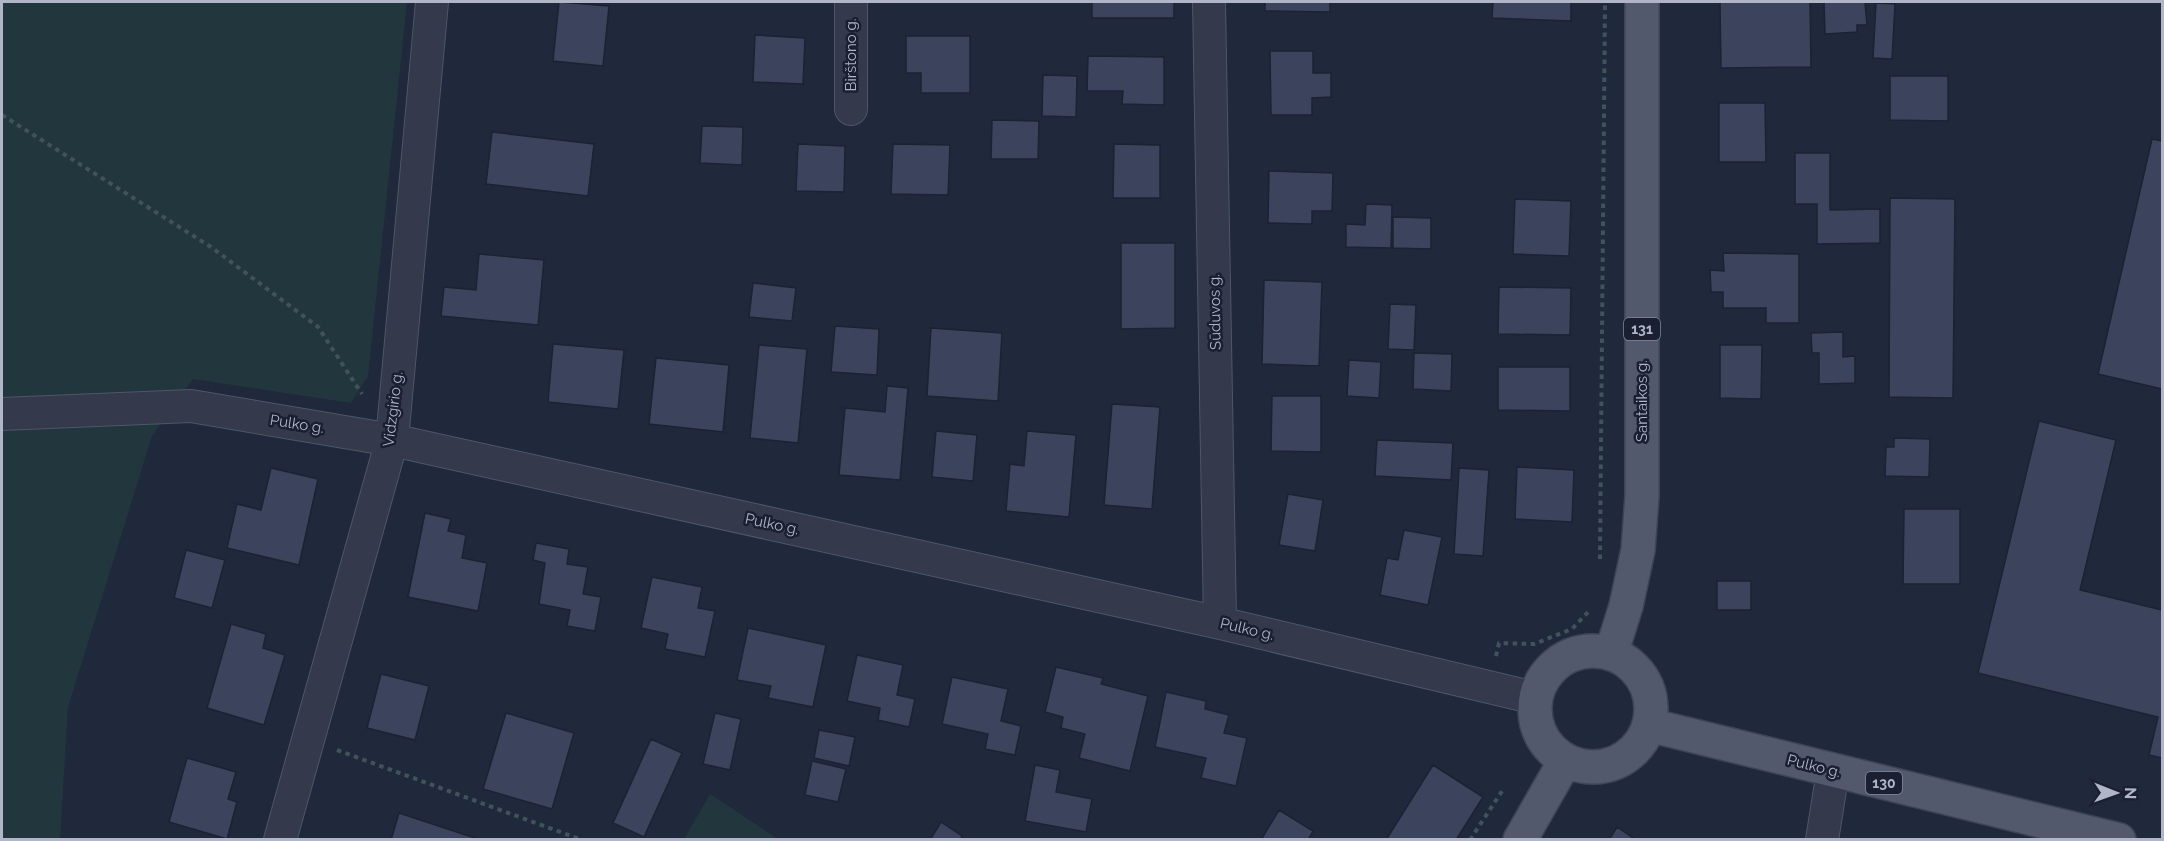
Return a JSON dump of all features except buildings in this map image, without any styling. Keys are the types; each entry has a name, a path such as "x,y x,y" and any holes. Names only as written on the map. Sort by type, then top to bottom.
{"main road":[{"name":"Santaikos g.","path":"1611,654 1626,606 1638,550 1642,496 1642,2"},
{"path":"1587,652 1611,654 1627,662 1639,674 1648,690 1651,707 1649,725 1643,739 1622,760 1609,766 1594,768 1565,761 1544,741 1538,728 1534,713 1535,698 1540,683 1550,669 1563,659 1587,652"},
{"name":"Pulko g.","path":"1649,725 2119,840"},
{"path":"1520,840 1565,761"}],"street":[{"name":"Vidzgirio g.","path":"280,840 392,440 432,2"},
{"name":"Birštono g.","path":"851,2 851,110"},
{"name":"Sūduvos g.","path":"1209,2 1220,623"},
{"name":"Pulko g.","path":"2,414 191,406 392,440 1220,623 1535,698"},
{"path":"1822,840 1833,771"}],"path":[{"path":"1600,563 1605,2"},
{"path":"2,115 210,247 318,327 392,440"},
{"path":"1488,686 1499,643 1534,644 1572,629 1593,606"},
{"path":"308,740 582,840"},
{"path":"1470,840 1504,788"}],"shaded area":[{"path":"2,2 407,2 368,376 351,403 193,379 152,436 68,707 60,839 2,840"},
{"path":"710,794 778,839 684,839"}]}
